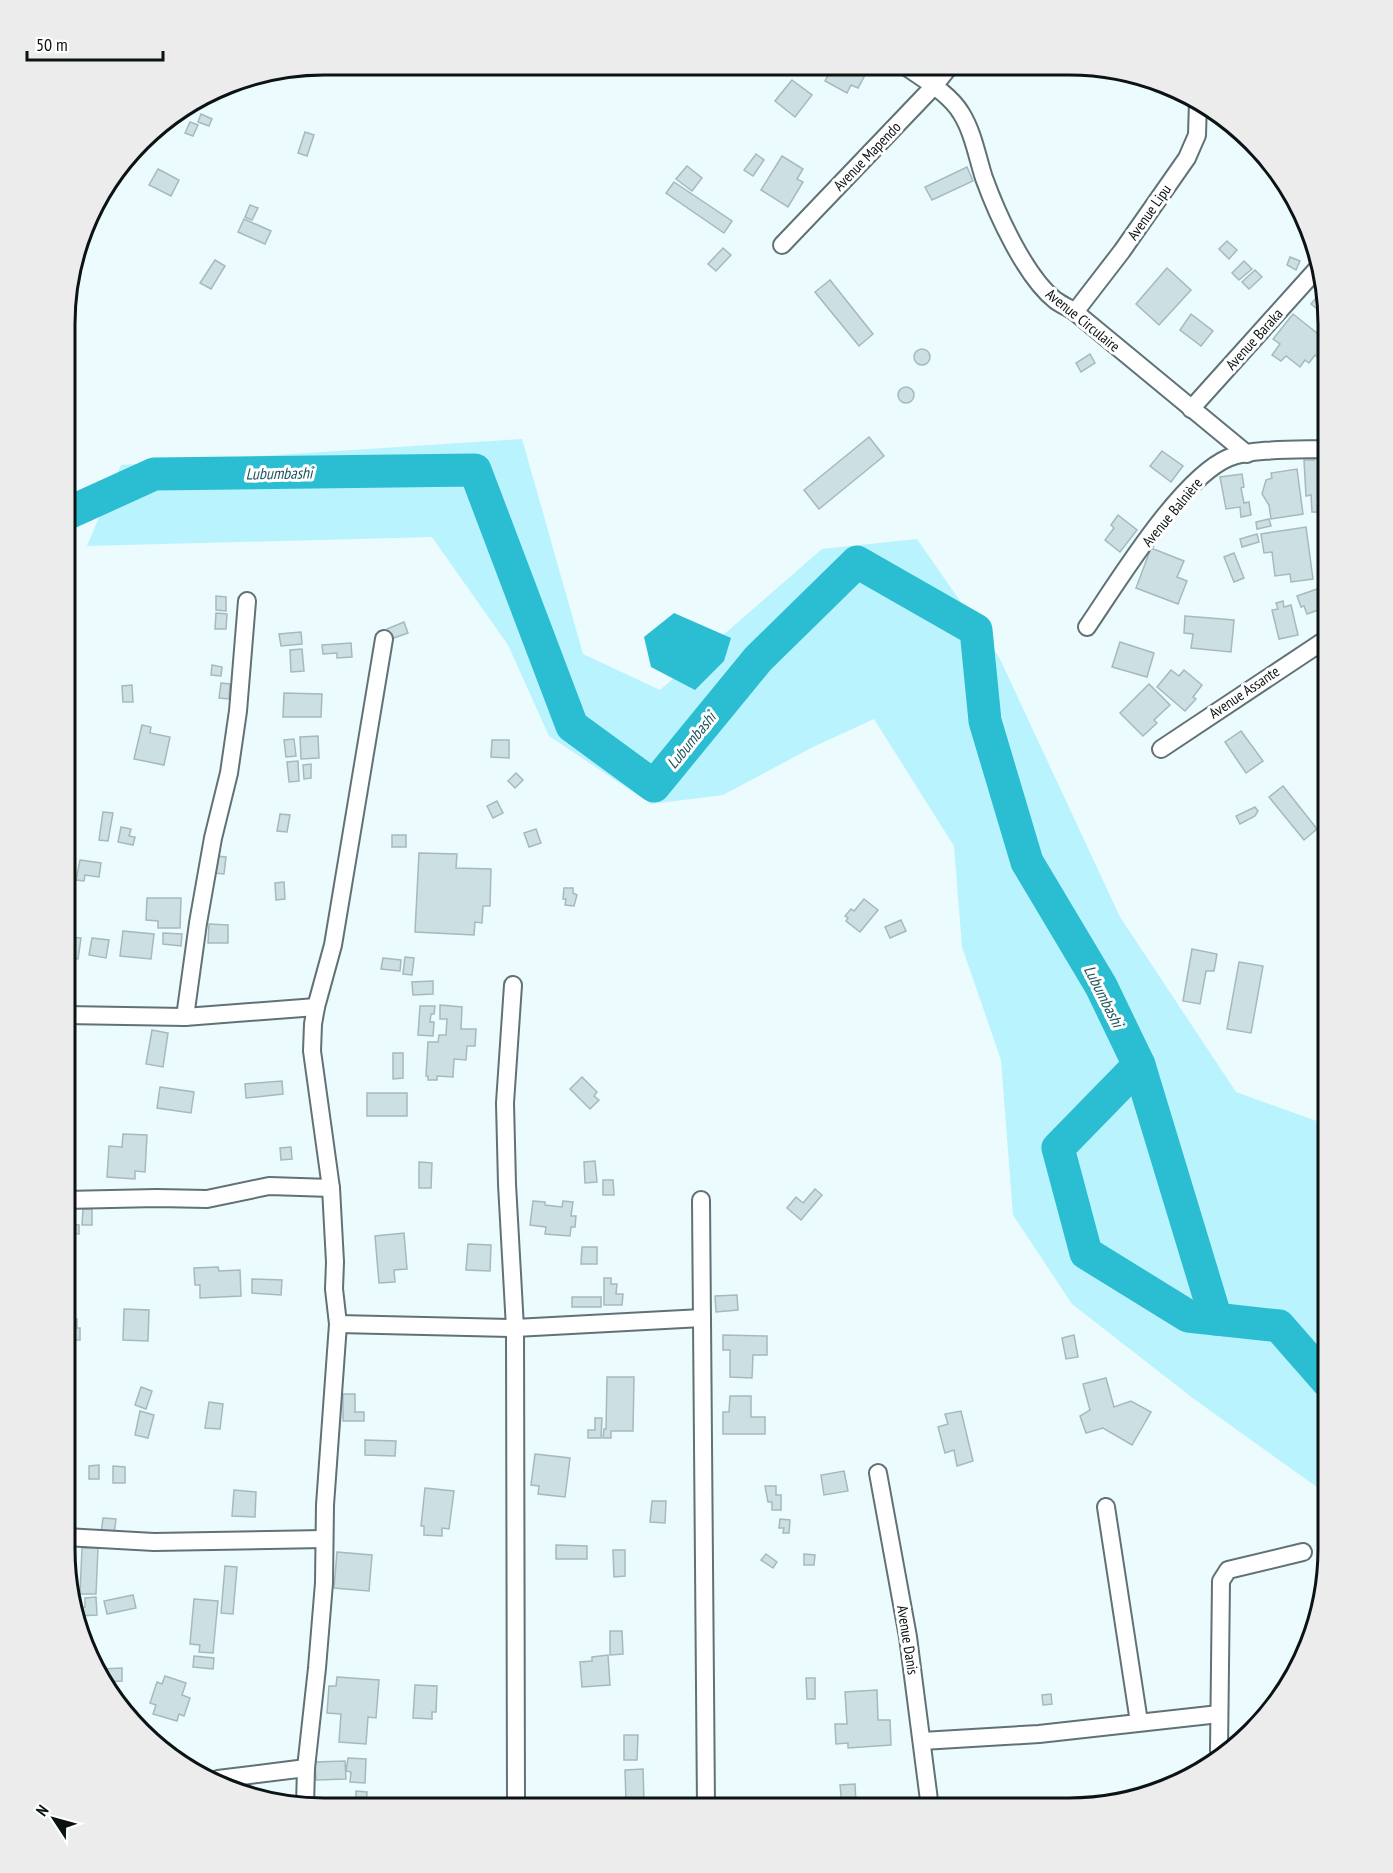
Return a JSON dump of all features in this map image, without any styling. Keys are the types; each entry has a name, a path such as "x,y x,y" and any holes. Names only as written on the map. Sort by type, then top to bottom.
{"street":[{"name":"Avenue Circulaire","path":"918,75 934,86 960,111 969,129 998,213 1036,280 1054,299 1075,312 1247,454"},
{"name":"Avenue Mapendo","path":"782,245 943,75"},
{"name":"Avenue Lipu","path":"1075,312 1122,251 1187,158 1197,135 1198,110"},
{"name":"Avenue Baraka","path":"1191,409 1313,274"},
{"name":"Avenue Balnière","path":"1087,627 1154,530 1194,483 1215,465 1228,458 1247,454 1318,450"},
{"path":"185,1017 211,849 229,773 238,711 247,601"},
{"path":"305,1797 324,1583 324,1539 338,1324 334,1289 335,1262 331,1188 312,1051 316,1007 333,945 384,639"},
{"name":"Avenue Assante","path":"1161,749 1318,645"},
{"path":"513,985 506,1103 507,1184 515,1328 516,1798"},
{"path":"75,1014 185,1017 316,1007"},
{"path":"75,1200 207,1199 269,1186 331,1188"},
{"path":"701,1200 706,1798"},
{"path":"338,1324 515,1328 702,1318"},
{"name":"Avenue Danis","path":"878,1473 908,1637 929,1798"},
{"path":"1106,1507 1139,1722"},
{"path":"75,1538 154,1542 324,1539"},
{"path":"1219,1748 1221,1581 1228,1570 1303,1551"},
{"path":"922,1742 1039,1734 1219,1714"},
{"path":"226,1778 306,1768"}],"shaded area":[{"path":"522,439 583,654 660,690 822,549 917,539 999,657 1120,917 1236,1092 1318,1121 1318,1488 1194,1399 1072,1304 1013,1215 1001,1060 962,947 954,846 874,719 813,747 723,795 651,804 549,736 508,645 432,537 87,546 121,465"}],"water":[{"path":"674,613 731,638 724,661 695,690 651,667 644,637"}],"building":[{"path":"828,75 865,75 858,88 851,85 847,93 825,81"},
{"path":"792,80 812,95 795,117 775,101"},
{"path":"201,114 212,119 209,126 198,122"},
{"path":"190,122 198,125 193,136 185,133"},
{"path":"305,132 314,135 307,156 298,153"},
{"path":"756,154 764,160 753,176 744,170"},
{"path":"782,156 803,169 797,179 803,182 788,207 761,190"},
{"path":"687,166 702,178 692,191 676,179"},
{"path":"967,167 973,181 932,200 925,187"},
{"path":"158,169 179,180 171,196 149,185"},
{"path":"674,182 732,221 724,233 666,193"},
{"path":"250,205 258,208 252,220 245,217"},
{"path":"244,219 271,231 265,244 238,232"},
{"path":"1227,241 1237,250 1229,259 1219,249"},
{"path":"723,248 731,255 716,271 708,264"},
{"path":"1290,257 1300,261 1296,270 1287,265"},
{"path":"215,260 225,266 211,289 200,283"},
{"path":"1244,261 1252,269 1239,280 1232,273"},
{"path":"1167,268 1191,290 1159,325 1136,304"},
{"path":"1255,270 1262,277 1249,289 1242,282"},
{"path":"830,280 873,334 859,346 815,292"},
{"path":"1316,298 1317,309 1311,304"},
{"path":"1191,314 1213,331 1201,346 1180,330"},
{"path":"1293,314 1318,334 1318,358 1315,355 1309,363 1305,360 1300,367 1286,356 1281,361 1272,355 1280,344 1273,339"},
{"path":"922,349 928,351 930,357 928,363 922,365 916,363 914,357 916,351"},
{"path":"1090,354 1095,363 1081,372 1076,363"},
{"path":"903,387 909,387 914,395 912,401 903,403 898,398 898,392"},
{"path":"869,437 884,456 819,509 804,490"},
{"path":"1162,451 1183,466 1171,482 1150,466"},
{"path":"1314,455 1318,455 1318,512 1312,512 1311,495 1306,496 1304,460 1314,460"},
{"path":"1297,469 1303,514 1271,519 1269,505 1262,494 1266,480 1272,478 1271,473"},
{"path":"1242,474 1244,487 1241,488 1244,503 1249,502 1251,515 1241,517 1240,507 1226,509 1220,477"},
{"path":"1118,515 1137,530 1120,552 1105,540 1114,528 1111,525"},
{"path":"1269,519 1271,526 1257,529 1256,522"},
{"path":"1306,527 1313,579 1291,582 1290,574 1275,576 1272,552 1264,553 1261,534"},
{"path":"1257,534 1259,542 1242,547 1240,539"},
{"path":"1151,548 1184,561 1177,577 1187,581 1178,604 1136,588"},
{"path":"1234,553 1244,578 1234,582 1224,557"},
{"path":"1317,589 1318,610 1307,614 1304,606 1301,607 1297,596"},
{"path":"216,596 226,597 226,611 216,610"},
{"path":"1283,601 1284,607 1291,605 1298,635 1279,639 1272,610 1278,609 1276,603"},
{"path":"216,613 227,614 226,629 215,629"},
{"path":"1185,616 1234,620 1231,652 1191,648 1193,634 1184,633"},
{"path":"404,622 408,633 391,639 387,629"},
{"path":"301,632 302,644 281,646 279,634"},
{"path":"1120,642 1154,653 1147,677 1112,667"},
{"path":"351,643 352,657 337,658 337,653 323,654 322,645"},
{"path":"302,649 304,671 291,672 290,650"},
{"path":"212,665 222,667 221,676 211,675"},
{"path":"1171,670 1179,676 1184,670 1202,685 1193,697 1196,699 1185,711 1157,687"},
{"path":"221,683 230,684 229,699 219,698"},
{"path":"1149,684 1170,705 1154,720 1157,723 1143,736 1120,713"},
{"path":"132,685 133,702 123,702 122,686"},
{"path":"284,693 322,694 321,717 283,717"},
{"path":"142,725 151,727 150,733 170,737 164,765 134,759"},
{"path":"1241,731 1263,761 1246,773 1225,742"},
{"path":"318,736 319,758 301,759 300,737"},
{"path":"294,739 296,756 286,757 284,740"},
{"path":"492,740 509,740 509,758 491,757"},
{"path":"298,761 299,781 289,782 287,762"},
{"path":"311,764 311,778 304,779 303,765"},
{"path":"516,773 523,780 515,788 508,781"},
{"path":"1283,786 1317,829 1304,840 1269,797"},
{"path":"497,801 503,813 493,818 487,806"},
{"path":"1255,807 1258,811 1255,816 1240,824 1236,816"},
{"path":"103,812 113,813 108,841 99,840"},
{"path":"280,814 290,815 287,832 277,831"},
{"path":"121,827 131,829 129,836 135,837 133,845 118,842"},
{"path":"536,829 541,843 529,847 524,833"},
{"path":"392,835 406,835 406,847 392,847"},
{"path":"419,853 457,854 456,868 491,869 490,906 483,906 482,923 475,922 474,935 415,932"},
{"path":"216,856 226,857 224,874 214,873"},
{"path":"80,860 101,863 99,877 85,875 84,881 76,880"},
{"path":"284,882 285,899 276,900 275,883"},
{"path":"564,888 573,888 573,893 577,895 574,906 565,905"},
{"path":"147,898 181,898 180,928 158,928 158,921 146,920"},
{"path":"864,899 878,910 860,932 846,921 848,918 845,916 851,909 854,911"},
{"path":"901,920 906,931 890,938 885,927"},
{"path":"209,924 228,925 228,943 208,943"},
{"path":"123,931 154,934 151,959 120,956"},
{"path":"163,933 182,934 181,946 163,944"},
{"path":"75,937 81,938 78,959 75,959"},
{"path":"92,938 109,940 106,958 89,955"},
{"path":"1192,949 1217,954 1214,971 1206,971 1200,1004 1183,1001"},
{"path":"405,957 414,958 412,975 403,974"},
{"path":"383,958 401,960 400,971 381,969"},
{"path":"1239,962 1263,966 1251,1033 1227,1029"},
{"path":"433,981 433,994 413,995 412,982"},
{"path":"440,1005 462,1007 461,1029 476,1029 475,1046 467,1046 466,1060 454,1059 453,1077 437,1076 437,1080 428,1080 426,1076 428,1042 438,1042 439,1035 446,1035 447,1019 440,1019"},
{"path":"420,1006 435,1006 430,1022 434,1022 433,1036 418,1035"},
{"path":"152,1030 168,1033 163,1067 146,1064"},
{"path":"393,1053 403,1053 403,1078 393,1079"},
{"path":"582,1077 597,1092 594,1096 599,1100 590,1109 570,1089"},
{"path":"282,1081 283,1094 246,1098 245,1084"},
{"path":"160,1087 194,1092 191,1113 157,1108"},
{"path":"367,1093 407,1093 407,1116 367,1116"},
{"path":"123,1134 147,1135 145,1172 135,1171 135,1179 107,1177 109,1146 122,1147"},
{"path":"291,1147 292,1159 281,1160 280,1148"},
{"path":"595,1161 597,1182 585,1183 584,1162"},
{"path":"419,1162 432,1163 431,1188 419,1188"},
{"path":"603,1180 613,1180 614,1195 603,1195"},
{"path":"815,1189 822,1195 801,1220 787,1208 796,1197 803,1203"},
{"path":"533,1201 562,1207 563,1201 573,1202 571,1216 576,1216 575,1227 571,1227 570,1236 545,1234 546,1227 530,1225"},
{"path":"83,1209 92,1209 92,1225 82,1225"},
{"path":"75,1225 79,1225 79,1234 75,1234"},
{"path":"404,1233 407,1269 394,1270 395,1282 379,1283 375,1236"},
{"path":"468,1244 491,1245 490,1271 466,1270"},
{"path":"582,1247 597,1247 597,1264 581,1264"},
{"path":"218,1267 219,1271 240,1270 241,1296 200,1298 200,1285 195,1285 194,1268"},
{"path":"604,1278 611,1278 611,1284 617,1284 616,1294 623,1294 622,1305 604,1305"},
{"path":"252,1279 282,1280 281,1295 252,1293"},
{"path":"737,1295 738,1310 716,1312 715,1296"},
{"path":"572,1297 601,1297 601,1307 572,1307"},
{"path":"124,1309 149,1310 148,1341 123,1340"},
{"path":"75,1319 77,1319 77,1328 80,1328 80,1340 75,1340"},
{"path":"723,1335 767,1336 767,1355 753,1355 752,1378 730,1377 730,1350 723,1350"},
{"path":"1074,1335 1078,1357 1066,1359 1062,1338"},
{"path":"607,1377 634,1377 633,1431 611,1431 611,1438 603,1438 604,1429 606,1429"},
{"path":"1106,1378 1114,1407 1131,1401 1151,1412 1132,1445 1103,1428 1086,1433 1080,1416 1090,1410 1083,1384"},
{"path":"141,1387 152,1391 146,1409 135,1405"},
{"path":"343,1394 355,1394 355,1412 364,1412 364,1421 343,1421"},
{"path":"730,1396 751,1396 751,1417 765,1417 765,1434 723,1434 723,1412 729,1412"},
{"path":"209,1402 223,1404 220,1429 205,1428"},
{"path":"140,1411 154,1415 148,1438 135,1435"},
{"path":"961,1411 973,1461 957,1466 954,1450 945,1453 938,1427 948,1424 945,1414"},
{"path":"595,1418 602,1418 601,1438 588,1438 588,1430 595,1430"},
{"path":"365,1440 396,1441 395,1456 365,1455"},
{"path":"535,1454 570,1458 565,1497 538,1494 539,1486 531,1485"},
{"path":"99,1465 99,1479 89,1479 89,1466"},
{"path":"113,1466 125,1467 125,1483 113,1483"},
{"path":"844,1471 848,1491 824,1495 821,1475"},
{"path":"765,1486 776,1486 776,1495 781,1495 781,1510 772,1510 772,1502 768,1502"},
{"path":"425,1488 454,1491 449,1529 442,1528 442,1536 424,1535 424,1526 421,1526"},
{"path":"234,1490 256,1492 255,1517 232,1516"},
{"path":"652,1501 666,1501 665,1523 650,1522"},
{"path":"103,1518 116,1519 114,1535 101,1534"},
{"path":"780,1519 790,1520 789,1533 783,1533 784,1528 779,1528"},
{"path":"556,1545 587,1546 587,1559 556,1559"},
{"path":"82,1548 98,1548 96,1594 80,1594"},
{"path":"613,1550 625,1550 625,1576 614,1577"},
{"path":"337,1552 372,1555 369,1591 334,1588"},
{"path":"766,1554 777,1562 773,1568 761,1560"},
{"path":"804,1554 815,1555 814,1565 804,1565"},
{"path":"225,1566 237,1567 233,1614 221,1613"},
{"path":"133,1595 136,1608 107,1614 104,1601"},
{"path":"96,1597 97,1615 84,1616 82,1607 85,1607 85,1598"},
{"path":"194,1599 218,1601 213,1653 199,1652 200,1645 190,1644"},
{"path":"610,1631 622,1631 623,1654 610,1655"},
{"path":"608,1655 610,1685 582,1687 580,1662 592,1661 592,1657"},
{"path":"194,1656 214,1658 213,1669 193,1667"},
{"path":"122,1668 122,1681 113,1681 106,1669"},
{"path":"165,1676 186,1683 182,1695 190,1698 184,1716 179,1714 177,1721 153,1714 156,1705 150,1703 157,1682 162,1684"},
{"path":"337,1677 379,1680 376,1718 368,1717 366,1744 339,1742 341,1714 327,1713 329,1686 336,1686"},
{"path":"806,1678 815,1678 815,1699 807,1699"},
{"path":"415,1685 437,1686 436,1712 432,1712 432,1719 413,1718"},
{"path":"877,1690 878,1720 890,1720 891,1745 848,1748 848,1743 836,1744 835,1724 847,1724 845,1692"},
{"path":"1051,1694 1052,1704 1043,1705 1042,1695"},
{"path":"624,1735 638,1735 637,1760 624,1760"},
{"path":"348,1758 366,1759 365,1783 350,1782 351,1772 346,1771"},
{"path":"345,1761 346,1779 316,1780 315,1762"},
{"path":"643,1769 644,1798 626,1798 625,1770"},
{"path":"855,1784 856,1798 841,1798 840,1785"},
{"path":"356,1791 367,1792 367,1798 356,1798"}],"waterway":[{"name":"Lubumbashi","path":"75,510 154,474 475,470 572,726 654,786 758,659 857,562 976,630 985,721 1027,862 1101,986 1139,1065 1058,1148 1086,1253 1188,1316 1279,1326 1318,1371"},
{"name":"Lubumbashi","path":"1139,1065 1216,1319"}]}
